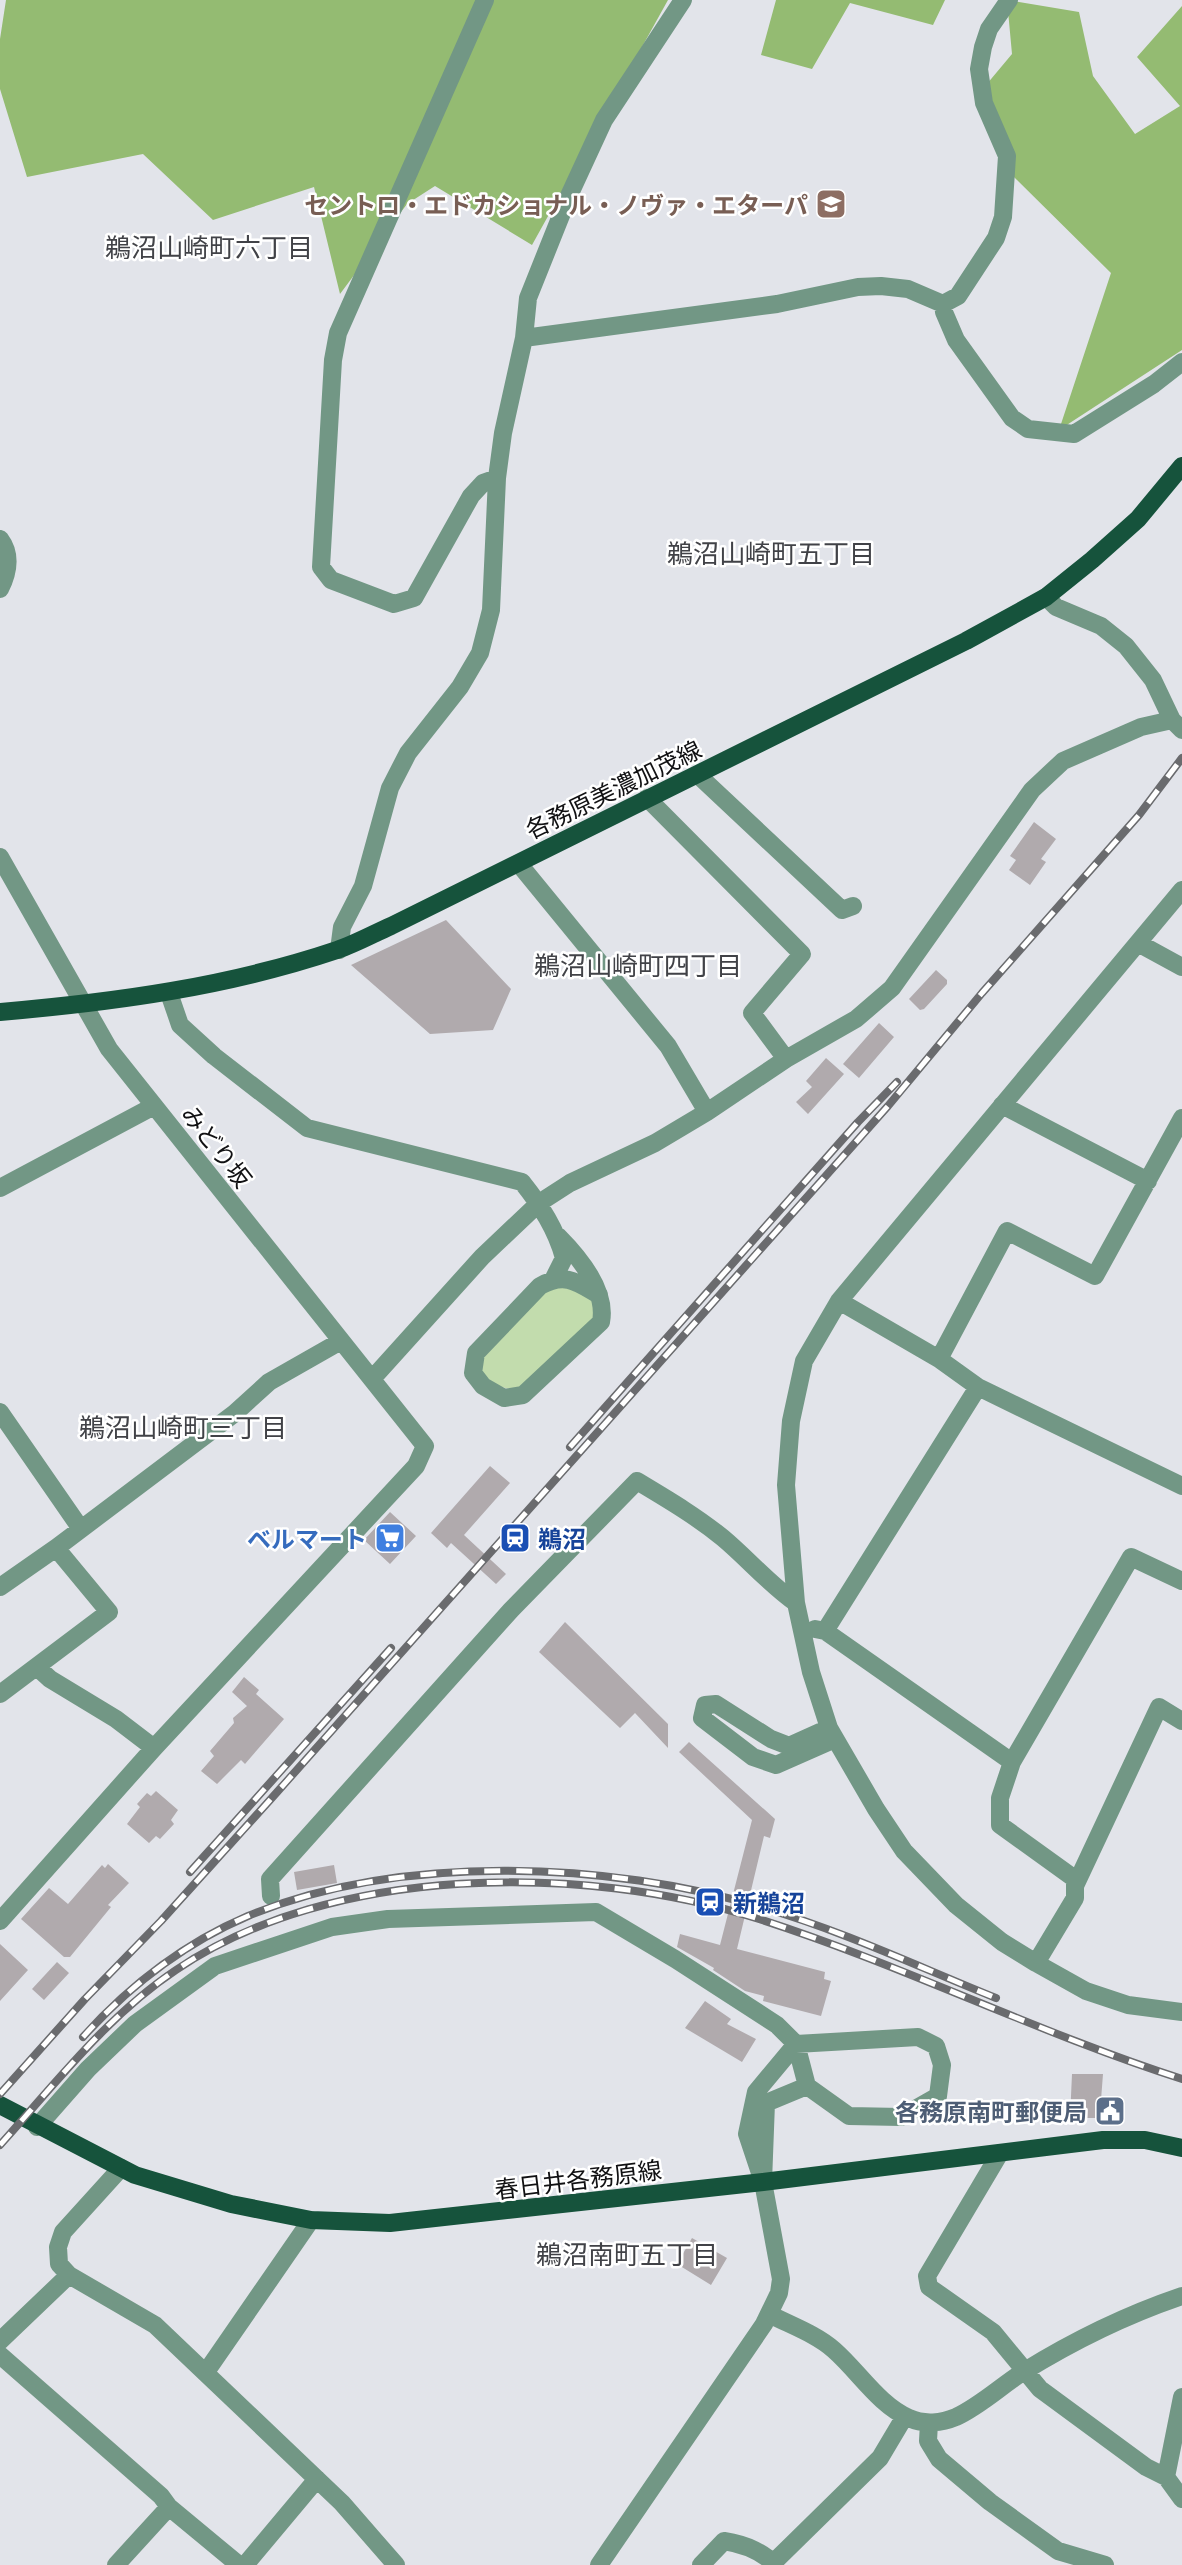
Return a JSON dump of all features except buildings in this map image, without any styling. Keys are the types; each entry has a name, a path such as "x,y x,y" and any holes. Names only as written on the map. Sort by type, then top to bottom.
{"main road":[{"name":"各務原美濃加茂線","path":"0,1012 83,1005 169,993 251,976 340,950 519,864 966,641 1046,597 1138,519 1182,466"},
{"name":"春日井各務原線","path":"0,2105 37,2127 135,2175 231,2204 311,2220 403,2222 763,2182 1103,2140 1145,2140 1182,2148"}],"street":[{"path":"485,0 338,333 321,567 331,580 394,604 414,598 471,496 483,483 497,478"},
{"path":"340,950 342,927 363,886 390,788 408,753 460,687 480,653 491,610 497,478 503,433 524,338 528,299 568,198 604,121 682,0"},
{"path":"943,304 958,296 996,238 1003,217 1007,156 984,103 979,69 982,47 989,29 1009,0"},
{"path":"524,338 777,304 858,287 908,289 943,304"},
{"path":"943,304 956,340 1012,418 1028,429 1074,434 1154,384 1182,362"},
{"path":"0,539 6,547 9,572 0,589"},
{"path":"372,1379 482,1257 539,1203 570,1183 655,1143 707,1112 786,1059 856,1019 892,988 1032,790 1063,761 1141,727 1177,725 1153,680 1126,646 1101,626 1056,607 1046,597"},
{"path":"698,775 842,910 853,906"},
{"path":"647,799 802,954 752,1013 786,1059"},
{"name":"みどり坂","path":"0,857 109,1049 425,1446 416,1466 154,1748"},
{"path":"519,864 668,1046 707,1112"},
{"path":"1182,890 839,1301 804,1361 791,1422 786,1485 796,1603 811,1672 832,1733 904,1851 956,1905 1002,1942 1036,1963 1086,1991 1128,2005 1182,2012"},
{"path":"1138,943 1182,967"},
{"path":"169,993 180,1025 307,1128 522,1181 539,1203 558,1236 564,1258 554,1278 540,1286 476,1353 473,1373 484,1386 504,1398 523,1395 601,1322 603,1311 599,1295 577,1254 558,1236"},
{"path":"1002,1104 1148,1181"},
{"path":"0,1188 155,1106"},
{"path":"939,1359 1007,1231 1095,1276 1182,1118"},
{"path":"554,1278 574,1280 599,1295"},
{"path":"839,1301 939,1359 978,1387 1182,1486"},
{"path":"0,1587 235,1413 269,1382 341,1341"},
{"path":"825,1631 978,1387"},
{"path":"0,1412 81,1529"},
{"path":"271,1896 271,1879 512,1610 637,1481 684,1509 723,1538 796,1603"},
{"path":"0,1694 109,1612 56,1548"},
{"path":"1036,1963 1075,1898 1075,1879 1000,1825 1000,1798 1012,1762 1131,1557 1182,1581"},
{"path":"801,1626 825,1631 1012,1762"},
{"path":"0,1921 154,1748 116,1719 50,1679 38,1668"},
{"path":"716,1704 771,1739 789,1746 832,1733 776,1765 754,1757 702,1718 705,1705 716,1704"},
{"path":"1075,1886 1159,1707 1182,1721"},
{"path":"37,2127 88,2069 135,2024 215,1966 332,1927 388,1919 596,1912 777,2025 796,2044 807,2086 849,2116 901,2117 939,2096 942,2065 936,2046 918,2037 796,2044 756,2092 747,2134 763,2182 781,2279 779,2293 769,2314 599,2565"},
{"path":"763,2182 766,2104 807,2086"},
{"path":"1000,2153 927,2276 929,2287 987,2327 1040,2389 1146,2467 1166,2477 1182,2498"},
{"path":"121,2168 63,2232 60,2239 59,2264 69,2276 155,2325 342,2503 396,2565"},
{"path":"206,2372 311,2220"},
{"path":"0,2341 69,2276"},
{"path":"769,2314 833,2348 884,2400 905,2416 929,2423 956,2417 1024,2371 1094,2332 1182,2296"},
{"path":"0,2355 160,2496 169,2507 239,2565"},
{"path":"1166,2477 1182,2397"},
{"path":"701,2565 724,2541 739,2543 767,2556 774,2564 880,2458 905,2416"},
{"path":"929,2423 929,2441 939,2459 990,2502 1058,2551 1105,2565"},
{"path":"245,2565 317,2479"},
{"path":"116,2565 169,2507"}],"green space":[{"path":"6,0 668,0 532,245 435,186 407,204 340,294 314,187 213,220 143,154 27,177 0,89 0,39"},
{"path":"776,0 945,0 933,25 850,3 812,69 761,55"},
{"path":"1007,0 1079,12 1093,76 1135,134 1180,106 1137,57 1182,6 1182,350 1059,430 1111,273 1013,176 976,97 1012,54"},
{"path":"569,1284 592,1299 596,1320 521,1390 503,1387 488,1379 479,1370 481,1360 544,1291"}],"railway":[{"path":"0,2094 270,1800 888,1106 982,993 1139,815 1182,758"},
{"path":"570,1447 858,1122 897,1082"},
{"path":"190,1872 391,1648"},
{"path":"83,2037 119,2000 159,1968 202,1939 248,1916 307,1896 371,1882 437,1873 572,1873 703,1892 823,1927 996,1998"},
{"path":"0,2145 104,2030 127,2008 176,1970 238,1935 308,1909 383,1893 460,1884 539,1883 616,1888 690,1901 759,1919 866,1957 1075,2041 1182,2079"}],"place":[{"name":"セントロ・エドカショナル・ノヴァ・エターパ","path":"831,204"},
{"name":"ベルマート","path":"390,1538"},
{"name":"鵜沼","path":"515,1538"},
{"name":"新鵜沼","path":"710,1902"},
{"name":"各務原南町郵便局","path":"1110,2111"}],"district":[{"name":"鵜沼山崎町六丁目","path":"209,247"},
{"name":"鵜沼山崎町五丁目","path":"771,553"},
{"name":"鵜沼山崎町四丁目","path":"638,965"},
{"name":"鵜沼山崎町三丁目","path":"183,1427"},
{"name":"鵜沼南町五丁目","path":"627,2254"}]}
